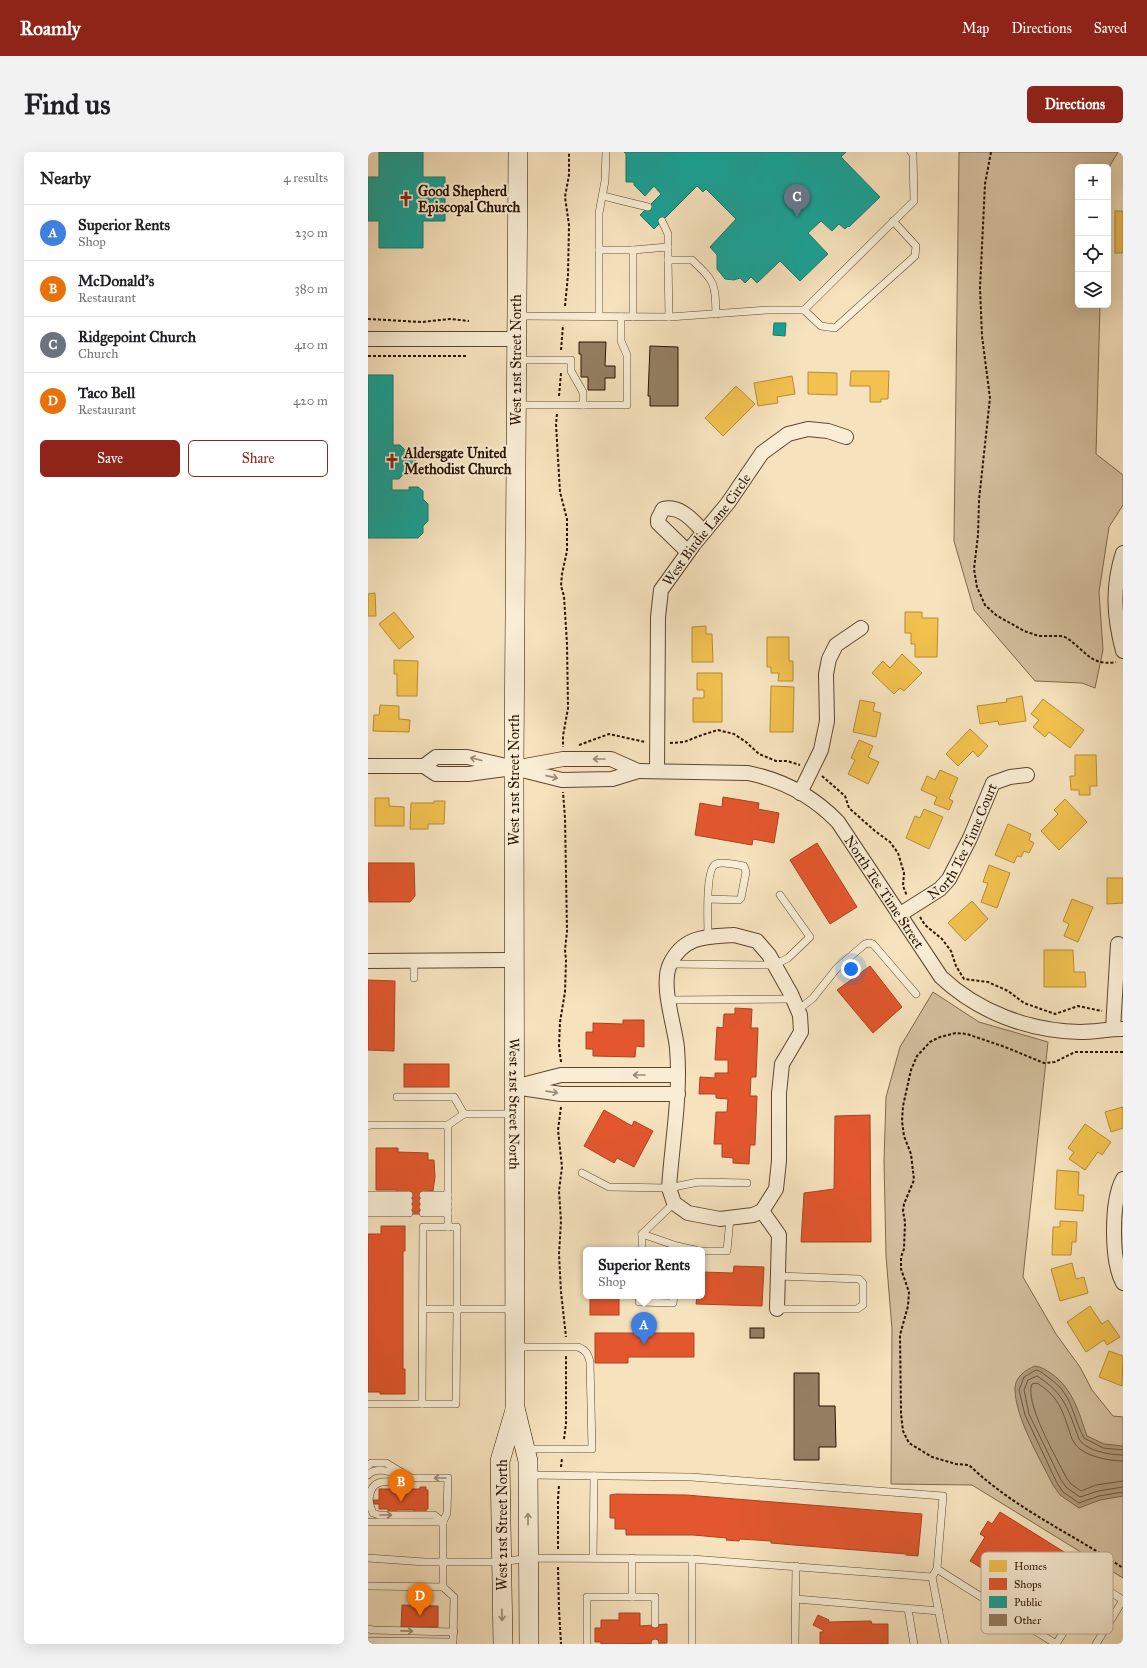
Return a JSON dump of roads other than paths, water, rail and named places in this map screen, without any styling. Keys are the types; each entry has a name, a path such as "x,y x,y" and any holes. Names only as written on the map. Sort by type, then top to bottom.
{"main road":[{"name":"West 21st Street North","path":"518,152 514,768 515,1408 528,1461 529,1644"},
{"name":"West 21st Street North","path":"503,1644 500,1461 515,1408"}],"street":[{"path":"368,339 517,339"},
{"name":"West Birdie Lane Circle","path":"657,771 658,617 661,590 688,552 728,503 762,453 788,434 808,429 828,431 846,437"},
{"path":"688,552 658,523 663,509 670,508 682,512 704,532"},
{"path":"1120,656 1114,602 1123,553"},
{"path":"800,793 821,750 827,721 826,674 829,659 836,645 861,628"},
{"name":"North Tee Time Street","path":"368,766 424,766 436,757 467,756 562,780 612,779 638,771 657,771 748,773 782,782 823,807 838,822 941,976 964,996 983,1008 1004,1017 1042,1028 1081,1032 1118,1029"},
{"name":"North Tee Time Street","path":"514,768 563,759 611,759 638,771"},
{"name":"North Tee Time Court","path":"899,915 940,889 949,879 970,838 993,783 1010,777 1027,775"},
{"path":"734,935 757,941 774,965 796,1005 800,1015 801,1032 782,1064 779,1093 779,1161 776,1189 762,1211 752,1215 720,1219 688,1213 674,1203 669,1188 678,1094 677,1047 667,984 670,964 681,947 701,937 708,936 734,935"},
{"path":"1118,944 1118,1029"},
{"path":"368,961 514,960"},
{"path":"514,1087 561,1075 678,1075"},
{"path":"514,1087 561,1094 678,1094"},
{"path":"1123,1179 1120,1184 1117,1202 1114,1238 1115,1258 1118,1274 1123,1283"},
{"path":"762,1211 779,1235 777,1309"}],"lane":[{"path":"599,316 599,213 606,181 606,152"},
{"path":"804,310 914,201 912,153"},
{"path":"602,196 648,207"},
{"path":"662,221 668,234 669,317"},
{"path":"517,316 669,317 767,310 804,310 821,326 835,328 914,256 916,246 893,221"},
{"path":"599,250 633,250 668,247"},
{"path":"633,250 633,317"},
{"path":"668,260 692,260 709,276 716,289 716,314"},
{"path":"516,405 627,405 627,355 621,341 621,317"},
{"path":"516,360 571,360 571,371 583,392 583,405"},
{"path":"708,899 739,900 741,898 746,872 744,866 718,863 714,864 711,869 708,899 708,936"},
{"path":"670,964 774,965 788,958 810,937 780,895"},
{"path":"669,1000 796,1005 814,998 837,968 865,944 869,943 873,944 916,994"},
{"path":"414,961 414,978"},
{"path":"397,1097 454,1097 464,1114"},
{"path":"368,1126 448,1125 464,1114 514,1114"},
{"path":"448,1125 448,1227"},
{"path":"582,1173 609,1187 669,1188 698,1182 746,1183"},
{"path":"368,1195 409,1204"},
{"path":"368,1200 409,1204"},
{"path":"642,1247 642,1234 674,1203"},
{"path":"368,1207 409,1204"},
{"path":"368,1213 409,1204"},
{"path":"448,1204 423,1204 448,1204"},
{"path":"705,1251 727,1251 730,1218"},
{"path":"368,1404 422,1404 456,1404 457,1227 423,1227 422,1404"},
{"path":"642,1234 674,1247"},
{"path":"777,1309 857,1309 863,1306 863,1283 859,1279 778,1276"},
{"path":"640,1299 639,1302 673,1304 674,1299"},
{"path":"423,1309 515,1309"},
{"path":"515,1347 578,1347 584,1349 588,1354 590,1362 592,1449 525,1450"},
{"path":"368,1466 371,1463 386,1463 411,1478"},
{"path":"368,1475 371,1472 378,1470 411,1478 448,1478 447,1513 443,1522 443,1587"},
{"path":"528,1475 691,1477 943,1496 937,1569 932,1577 945,1644"},
{"path":"593,1558 594,1476"},
{"path":"411,1478 401,1481 385,1481 376,1484 371,1489 369,1496 370,1506 373,1513 378,1515 434,1515 443,1522"},
{"path":"368,1522 443,1522"},
{"path":"368,1558 443,1562 501,1562 529,1558 692,1559 932,1577"},
{"path":"632,1558 632,1597"},
{"path":"692,1559 692,1644"},
{"path":"795,1644 796,1566"},
{"path":"937,1569 981,1597"},
{"path":"368,1586 443,1587 454,1598 453,1642 368,1640"},
{"path":"1113,1594 1123,1600 1113,1616"},
{"path":"587,1644 587,1597 655,1597 655,1624"},
{"path":"796,1598 939,1612"},
{"path":"908,1609 914,1644"},
{"path":"368,1629 454,1632"},
{"path":"1040,1634 1056,1644 1062,1634"},
{"path":"1096,1644 1102,1634"}],"water":[{"path":"1035,1366 1052,1374 1065,1387 1074,1402 1087,1436 1104,1444 1123,1446 1123,1496 1100,1500 1079,1508 1060,1495 1053,1485 1024,1426 1016,1401 1015,1386 1018,1378 1024,1372"}],"place":[{"name":"Good Shepherd Episcopal Church","path":"406,199"},
{"name":"Ridgepoint Church","path":"797,217"},
{"name":"Aldersgate United Methodist Church","path":"392,461"},
{"name":"Superior Rents","path":"644,1345"},
{"name":"McDonald's","path":"401,1502"},
{"name":"Taco Bell","path":"420,1616"}]}
